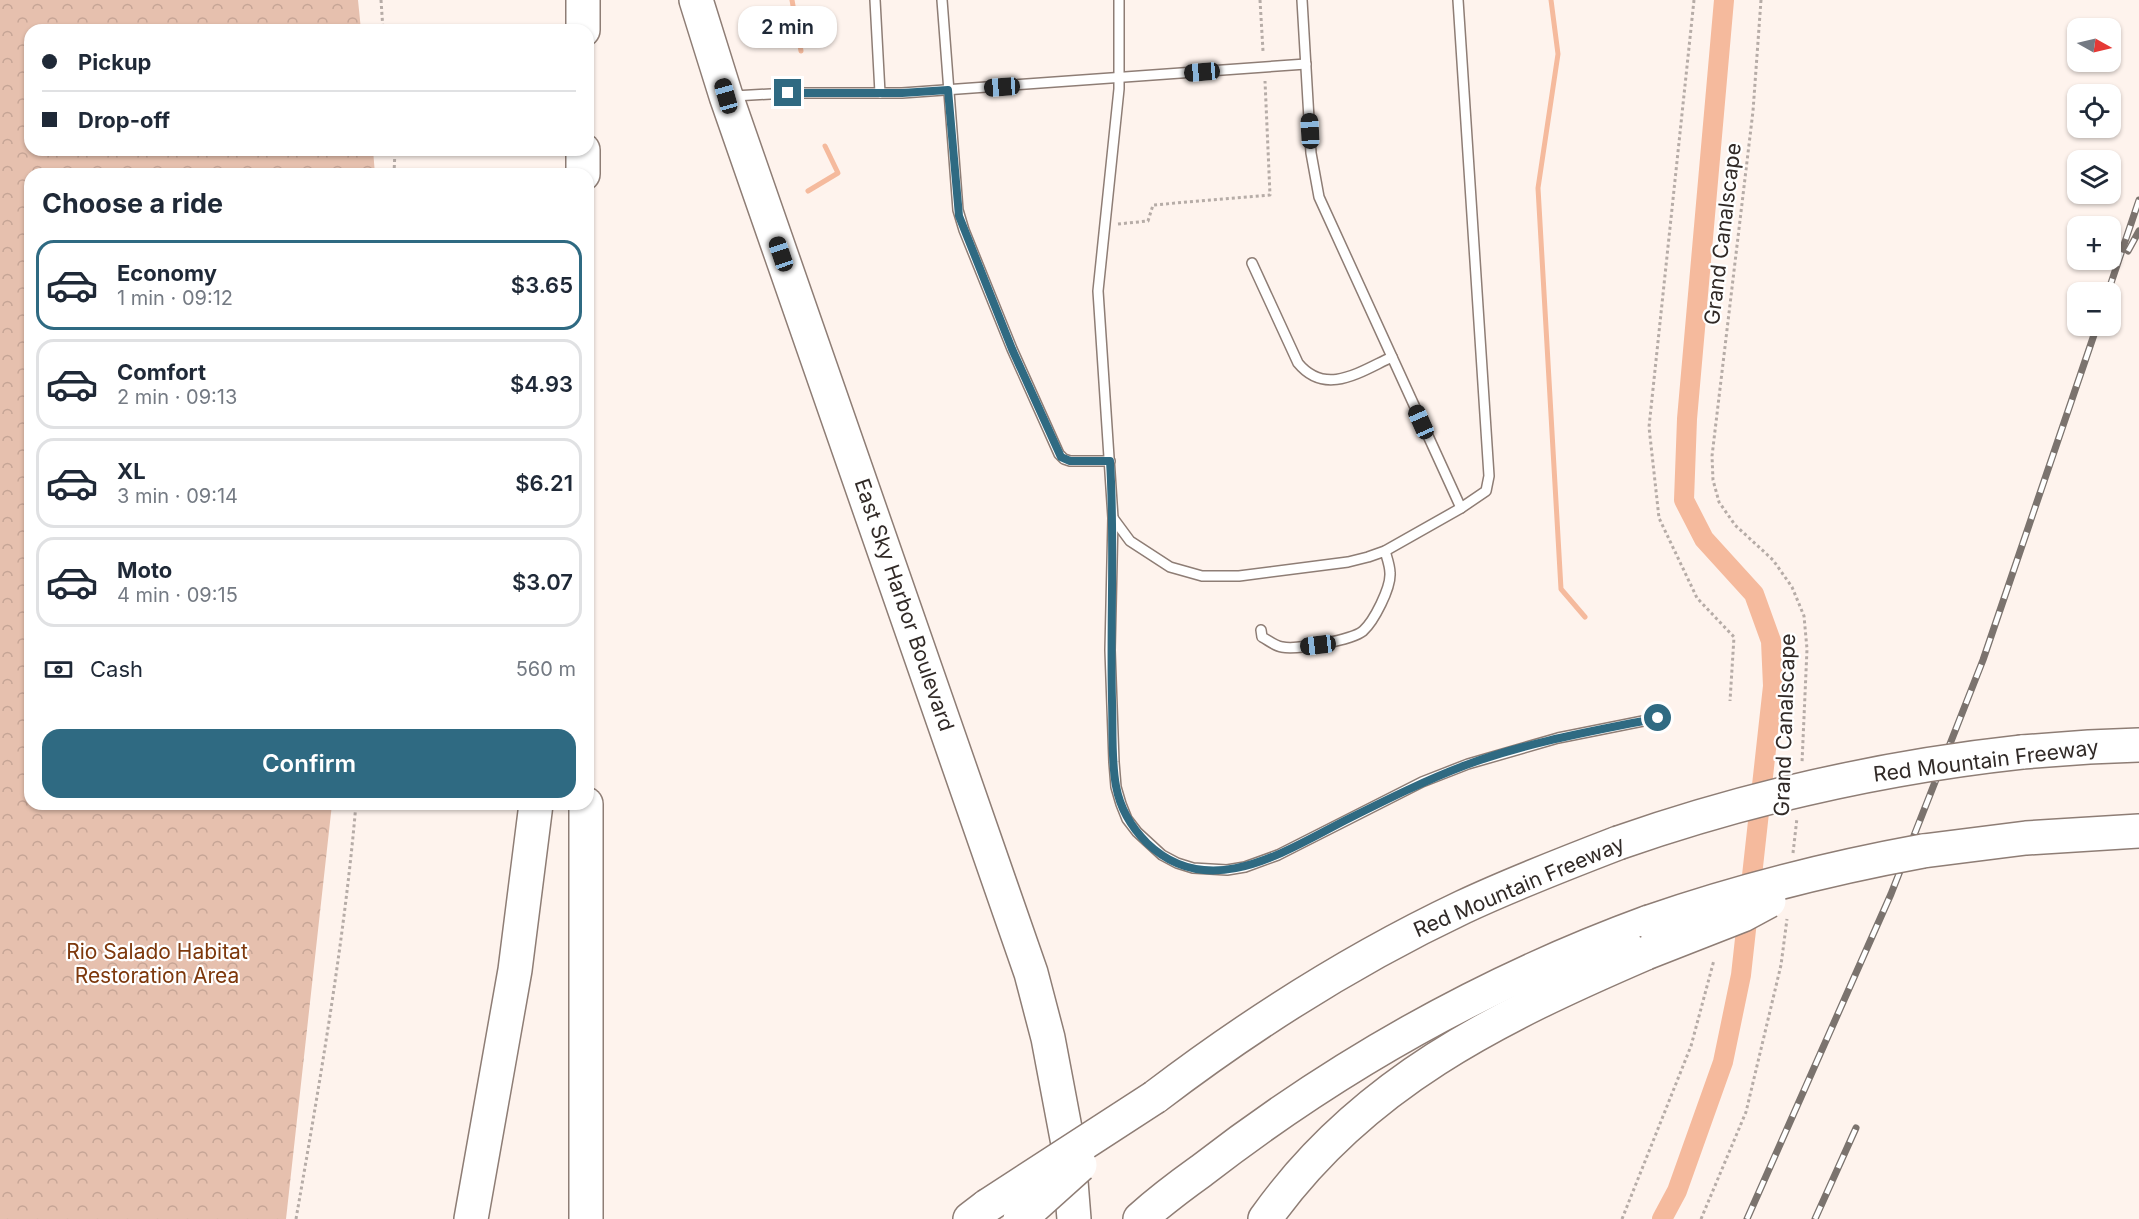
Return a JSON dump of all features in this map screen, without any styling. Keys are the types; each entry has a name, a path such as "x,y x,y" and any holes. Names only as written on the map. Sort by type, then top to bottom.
{"highway":[{"path":"569,0 569,24"},
{"path":"583,0 583,24"},
{"name":"East Sky Harbor Boulevard","path":"696,0 724,87 1031,973 1048,1038 1068,1144 1074,1219"},
{"path":"706,0 724,87"},
{"name":"Red Mountain Freeway","path":"1020,1219 1155,1097 1193,1068 1279,1009 1370,955 1492,894 1618,843 1729,807 1817,785 1918,765 2022,752 2139,745"},
{"path":"471,1219 515,970 535,810"},
{"path":"585,810 586,1219"},
{"path":"1265,1219 1291,1185 1333,1139 1399,1083 1428,1062 1562,990 1648,937 1752,889 1826,870 1923,851 2060,835 2139,831"},
{"path":"1140,1219 1277,1113 1390,1041 1469,999 1539,966 1648,937"},
{"path":"979,1212 1155,1097"}],"lane":[{"path":"875,0 880,93"},
{"path":"942,0 959,216 1012,349 1061,457 1070,461 1110,461"},
{"path":"1119,0 1119,79 1098,291 1113,518 1110,650 1116,788 1127,819 1137,832 1162,855 1177,863 1211,871 1245,867 1278,855 1422,782 1468,764 1558,738 1658,718"},
{"path":"1302,0 1311,153 1319,197 1461,508"},
{"path":"1113,518 1130,540 1170,567 1202,576 1259,574 1348,562 1385,550 1461,508 1482,495 1488,487 1458,0"},
{"path":"724,87 788,93 880,93 1119,79 1306,64"},
{"path":"1252,263 1298,363 1305,372 1322,379 1344,379 1392,357"},
{"path":"1261,630 1262,637 1280,648 1318,645 1362,632 1373,618 1388,588 1390,573 1385,550"}],"path":[{"path":"381,0 383,24"},
{"path":"1260,0 1263,51"},
{"path":"1694,0 1649,427 1659,518 1696,597 1734,637 1730,701"},
{"name":"Grand Canalscape","path":"1761,0 1753,111 1712,456 1713,480 1719,502 1735,525 1773,560 1792,587 1804,616 1807,648 1802,766"},
{"path":"1116,224 1148,221 1153,205 1270,195 1265,80"},
{"path":"296,1219 331,1007 356,810"},
{"name":"Grand Canalscape","path":"1793,857 1797,811"},
{"path":"1701,1219 1746,1112 1781,965 1788,914"},
{"path":"1622,1219 1691,1046 1714,960"}],"green space":[{"name":"Rio Salado Habitat Restoration Area","path":"0,0 358,0 360,24 24,24 24,156 374,156 374,168 24,168 24,810 331,810 286,1219 0,1219"}],"waterway":[{"path":"792,0 801,51"},
{"path":"1551,0 1558,54 1538,188 1561,589 1585,617"},
{"path":"1662,1219 1677,1191 1723,1062 1741,975 1773,686 1771,641 1754,594 1704,539 1684,500 1687,419 1724,0"},
{"path":"808,191 838,173 825,146"}],"railway":[{"path":"2111,282 2139,200"},
{"path":"2128,251 2139,231"},
{"path":"1747,1219 1891,894 1983,660 2094,336"},
{"path":"1815,1219 1856,1128"}],"route":[{"path":"788,93 902,93 948,90 959,216 1012,349 1061,457 1070,461 1110,461 1113,518 1110,650 1116,788 1127,819 1150,846 1162,855 1177,863 1211,871 1245,867 1263,862 1422,782 1468,764 1558,738 1658,718"}]}
